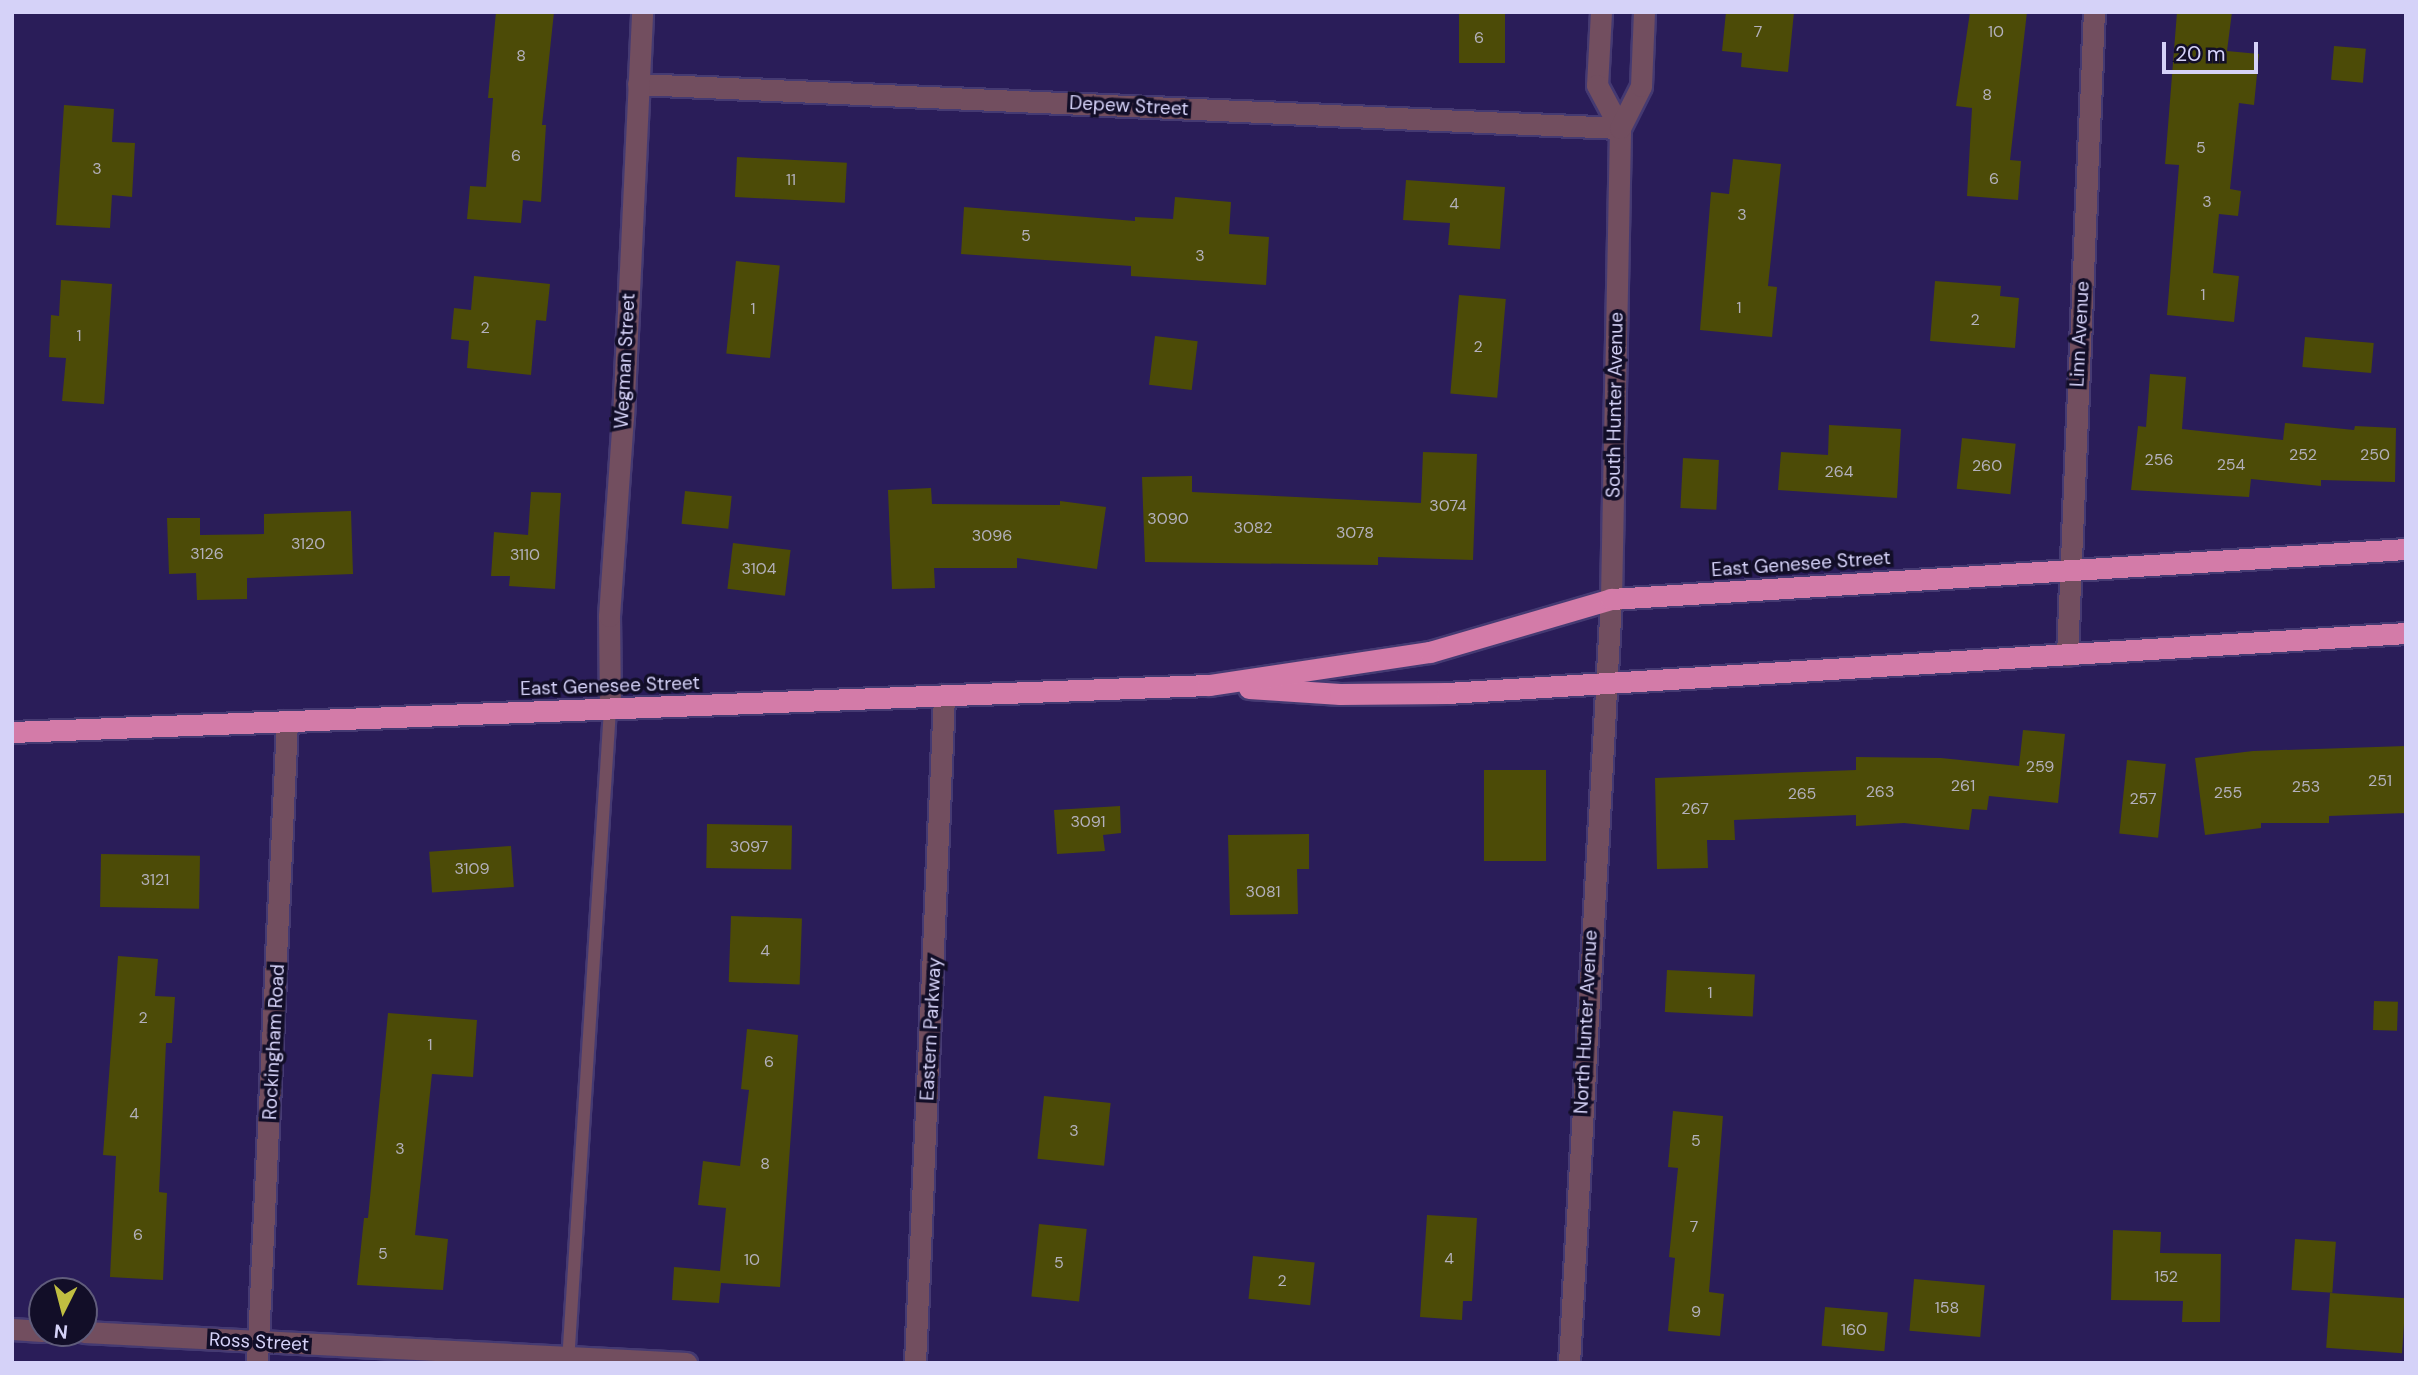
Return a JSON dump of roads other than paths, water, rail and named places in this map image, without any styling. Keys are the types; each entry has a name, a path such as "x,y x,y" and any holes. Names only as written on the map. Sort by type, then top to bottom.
{"highway":[{"name":"East Genesee Street","path":"1209,685 1430,652 1611,599 2406,549"},
{"name":"East Genesee Street","path":"12,732 1209,685 1393,695 2406,634"}],"street":[{"name":"Wegman Street","path":"610,709 609,616 623,418 642,12"},
{"name":"South Hunter Avenue","path":"1601,12 1597,85 1620,128"},
{"name":"South Hunter Avenue","path":"1607,681 1620,128 1641,86 1644,12"},
{"name":"Linn Avenue","path":"2067,655 2094,12"},
{"name":"Depew Street","path":"638,84 1620,128"},
{"name":"North Hunter Avenue","path":"1569,1363 1607,681"},
{"name":"Eastern Parkway","path":"915,1363 944,695"},
{"name":"Rockingham Road","path":"257,1352 287,721"},
{"name":"Ross Street","path":"98,1334 257,1352 686,1363"}],"lane":[{"path":"568,1360 610,709"}]}
